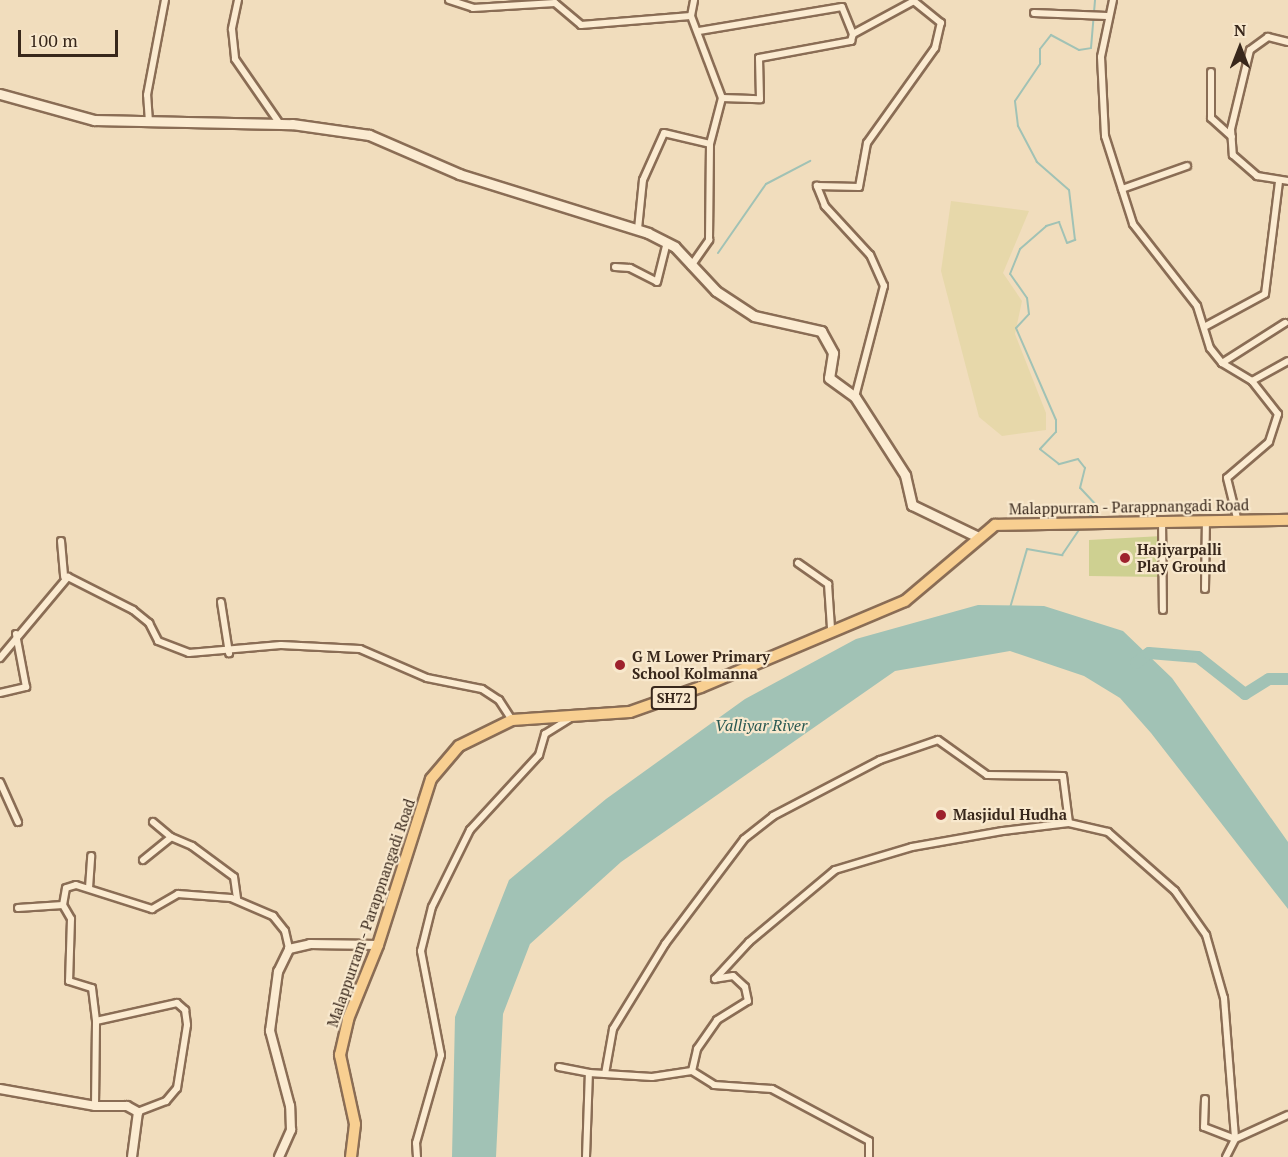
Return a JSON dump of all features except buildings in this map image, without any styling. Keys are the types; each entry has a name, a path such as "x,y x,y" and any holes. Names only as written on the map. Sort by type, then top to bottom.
{"main road":[{"path":"0,94 75,117 149,122 280,124 384,138 459,174 638,229 667,242 716,291 754,316 821,331 833,353 830,378 855,397 905,475 912,505 976,536"},
{"name":"Malappurram - Parappnangadi Road","path":"351,1157 355,1124 340,1055 348,1019 378,945 431,779 459,747 512,720 649,707 831,628 905,601 976,536 995,525 1206,518 1288,520"}],"street":[{"path":"149,122 147,95 165,0"},
{"path":"238,0 232,29 235,59 280,124"},
{"path":"449,0 474,8 555,3 582,25 691,16"},
{"path":"690,266 709,240 710,144 722,98 699,32 691,16 694,0"},
{"path":"853,34 914,0 941,23 935,48 870,138 859,187 817,186 825,206 870,255 884,286 855,397"},
{"path":"1113,0 1104,16 1101,57 1105,136 1133,224 1169,263 1206,326 1210,348 1222,363 1252,381 1273,403 1278,421 1269,442 1227,478 1238,518"},
{"path":"699,32 842,7 853,34 851,41 759,58 760,99 722,98"},
{"path":"1034,13 1104,16"},
{"path":"1288,42 1268,37 1250,50 1232,137 1233,155 1257,176 1288,181"},
{"path":"1211,72 1207,102 1211,118 1232,137"},
{"path":"638,229 643,180 664,133 710,144"},
{"path":"1122,189 1187,166"},
{"path":"1206,326 1265,294 1280,181"},
{"path":"615,267 630,268 654,283 667,242"},
{"path":"1222,363 1285,323"},
{"path":"1252,381 1288,361"},
{"path":"1205,589 1206,518"},
{"path":"1162,520 1162,610"},
{"path":"0,658 16,634 30,626 64,577 61,541"},
{"path":"798,563 828,584 831,628"},
{"path":"64,577 133,610 166,645 189,653 229,653 280,645 360,649 427,678 482,689 499,700 512,720"},
{"path":"221,602 229,653"},
{"path":"0,693 26,687 16,634"},
{"path":"417,1157 416,1143 441,1055 421,951 432,907 470,830 539,755 545,734 573,720 574,713"},
{"path":"605,1074 613,1029 665,944 744,839 773,816 880,760 938,740 987,775 1063,776 1069,823"},
{"path":"0,782 18,822"},
{"path":"153,822 171,837 221,862 234,877 237,900"},
{"path":"692,1071 697,1048 717,1020 748,1001 745,987 734,976 715,979 748,942 835,870 912,847 1069,823 1108,832 1132,848 1175,891 1206,935 1224,998 1235,1139 1226,1157"},
{"path":"144,860 171,837"},
{"path":"89,888 91,856"},
{"path":"95,1106 96,1021 92,988 69,981 71,920 63,905 66,888 89,888 152,909 178,894 237,900 273,916 285,931 289,949 278,972 270,1031 290,1106 291,1130 279,1157"},
{"path":"18,908 63,905"},
{"path":"289,949 310,944 378,945"},
{"path":"96,1021 170,1003 185,1010 177,1088 166,1101 138,1112"},
{"path":"559,1066 589,1073 652,1077 692,1071 714,1085 772,1089 869,1141 869,1157"},
{"path":"586,1157 589,1073"},
{"path":"0,1089 95,1106 127,1106 138,1112"},
{"path":"1205,1099 1204,1126 1235,1139 1288,1115"},
{"path":"132,1157 138,1112"}],"shaded area":[{"path":"951,201 1029,211 1003,273 1022,301 1015,334 1046,413 1046,430 1002,436 979,417 941,271"}],"green space":[{"name":"Hajiyarpalli Play Ground","path":"1162,536 1160,577 1089,576 1089,540"}],"water":[{"name":"Valliyar River","path":"978,605 1044,606 1123,631 1172,678 1288,842 1288,909 1151,733 1120,698 1084,676 1010,651 895,671 621,862 530,944 503,1014 496,1157 452,1157 455,1017 509,880 606,799 745,699 856,639"}],"waterway":[{"path":"1090,516 1098,507 1080,488 1085,468 1078,459 1059,464 1040,449 1056,432 1056,420 1016,328 1029,314 1027,298 1010,274 1020,249 1046,226 1059,222 1067,243 1075,240 1069,190 1037,162 1018,126 1015,101 1040,64 1040,49 1051,35 1079,50 1091,48 1095,0"},
{"path":"718,253 766,184 810,161"},
{"path":"1010,608 1027,549 1062,555 1080,528"},
{"path":"1136,663 1149,653 1198,657 1245,694 1269,679 1288,679"}],"place":[{"name":"Hajiyarpalli Play Ground","path":"1125,558"},
{"name":"G M Lower Primary School Kolmanna","path":"620,665"},
{"name":"Masjidul Hudha","path":"941,815"}]}
